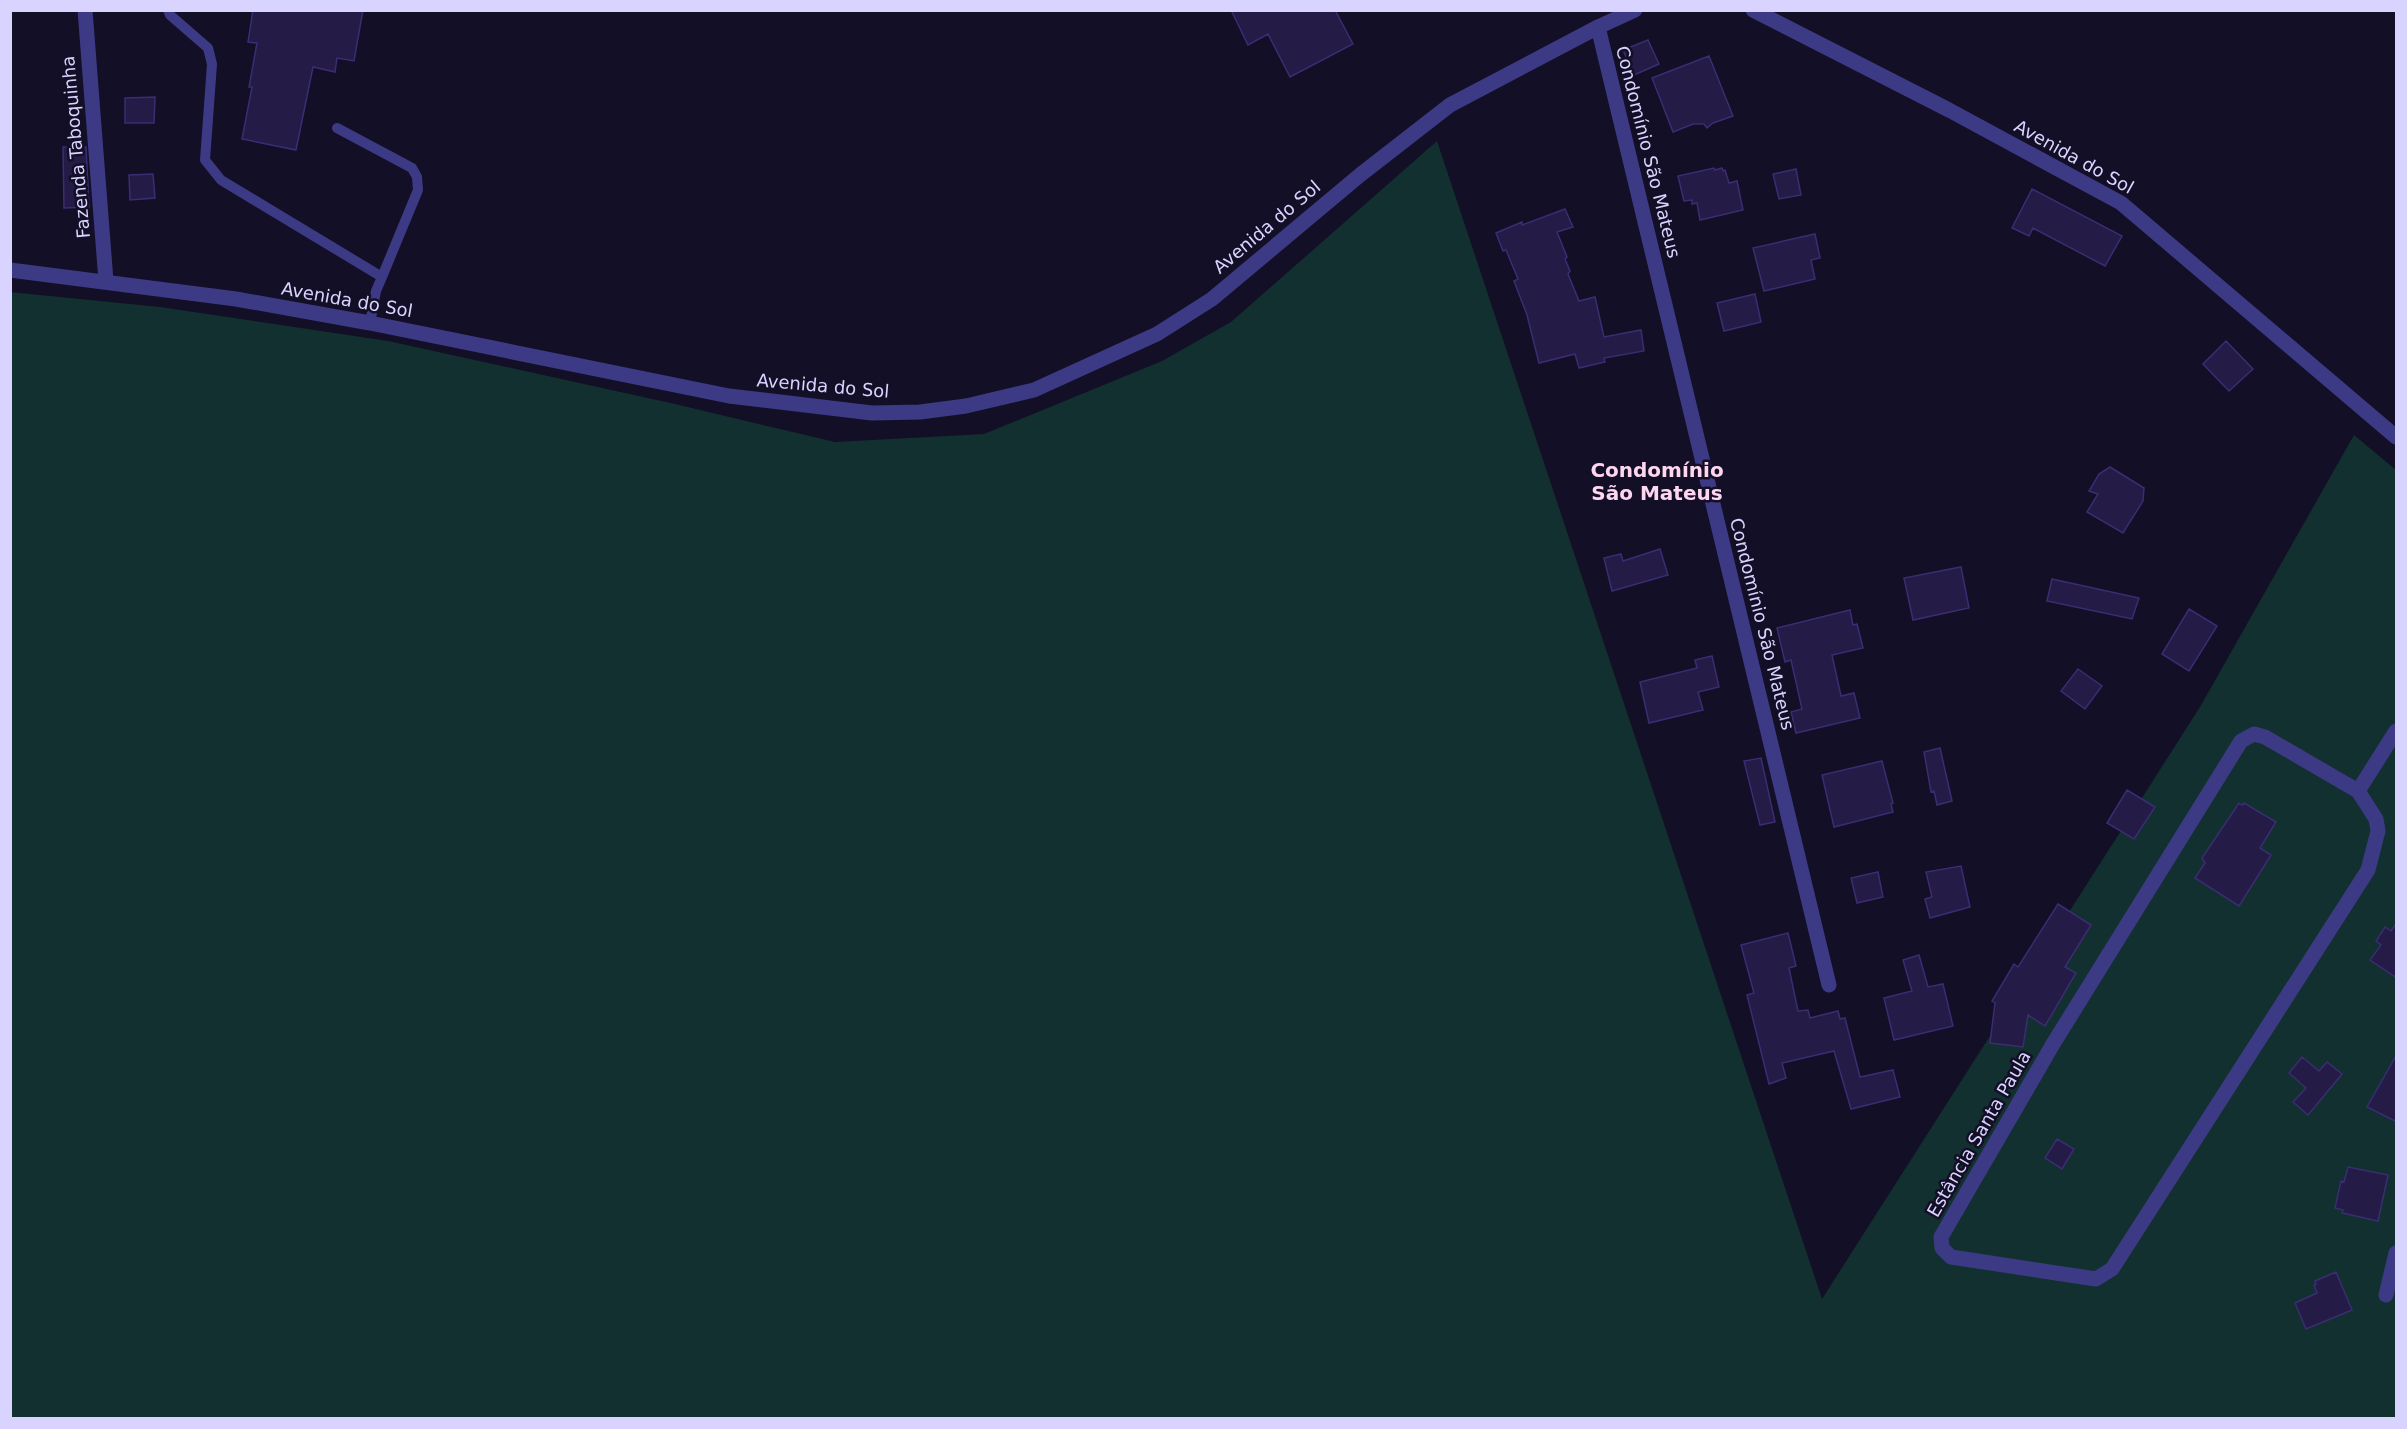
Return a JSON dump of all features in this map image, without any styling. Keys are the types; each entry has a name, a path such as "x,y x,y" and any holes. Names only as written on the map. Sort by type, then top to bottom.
{"street":[{"name":"Fazenda Taboquinha","path":"85,10 106,281"},
{"name":"Avenida do Sol","path":"10,270 236,299 370,323 729,396 844,411 920,412 966,406 1034,390 1157,334 1212,299 1360,175 1450,105 1635,10"},
{"name":"Avenida do Sol","path":"1753,10 1949,110 2121,203 2397,437"},
{"name":"Condomínio São Mateus","path":"1598,27 1829,986"},
{"path":"2358,791 2397,731"},
{"name":"Estância Santa Paula","path":"2254,734 2265,736 2358,791 2376,819 2378,831 2368,870 2112,1269 2096,1279 1951,1257 1942,1248 1941,1237 2053,1044 2241,741 2254,734"},
{"path":"2386,1294 2397,1253"}],"lane":[{"path":"168,10 170,15 208,48 212,64 205,160 221,180 382,277"},
{"path":"337,128 412,168 417,177 418,190 376,291 370,323"}],"green space":[{"path":"1437,141 1822,1299 2200,707 2354,435 2396,470 2396,1418 11,1418 10,292 160,307 388,341 675,404 835,442 984,434 1162,361 1231,322"}],"building":[{"path":"253,10 363,10 354,61 337,58 335,72 313,67 296,150 242,139 252,87 249,87 257,43 248,42"},
{"path":"1231,10 1335,10 1353,44 1290,77 1268,34 1248,45"},
{"path":"1648,40 1659,64 1634,75 1623,50"},
{"path":"1709,56 1733,116 1713,123 1707,128 1704,124 1693,124 1673,132 1652,78"},
{"path":"155,97 154,123 125,123 125,98"},
{"path":"63,147 86,147 89,207 64,208"},
{"path":"1714,168 1725,170 1729,183 1737,181 1743,210 1700,220 1697,203 1692,204 1692,200 1684,201 1678,176"},
{"path":"1796,169 1801,195 1779,199 1773,174"},
{"path":"153,174 155,198 130,200 129,175"},
{"path":"2032,189 2122,236 2105,266 2033,228 2029,236 2012,228"},
{"path":"1565,209 1573,227 1557,232 1567,257 1565,259 1570,271 1568,274 1579,301 1595,297 1604,337 1641,330 1644,351 1604,358 1605,362 1579,368 1575,354 1539,363 1527,315 1514,281 1518,279 1496,233 1522,222 1522,225"},
{"path":"1815,234 1820,258 1811,260 1815,279 1764,291 1753,248"},
{"path":"1755,294 1761,322 1724,331 1717,303"},
{"path":"2226,341 2253,369 2229,391 2203,364"},
{"path":"2110,467 2144,488 2143,501 2123,533 2087,512 2098,494 2089,491 2099,474"},
{"path":"1660,549 1668,575 1612,591 1604,558 1621,554 1623,561"},
{"path":"1961,567 1969,608 1913,620 1904,578"},
{"path":"2052,579 2139,598 2132,619 2047,601"},
{"path":"2189,609 2217,626 2189,671 2162,654"},
{"path":"1850,610 1853,625 1857,624 1863,648 1832,655 1841,696 1854,693 1860,718 1796,733 1791,712 1802,709 1791,660 1785,662 1777,628"},
{"path":"1712,656 1719,687 1698,692 1703,710 1649,723 1640,682 1697,668 1695,660"},
{"path":"2078,669 2102,686 2085,709 2061,691"},
{"path":"1940,748 1952,801 1937,805 1934,791 1931,792 1924,752"},
{"path":"1761,758 1775,822 1760,825 1744,761"},
{"path":"1882,761 1893,803 1891,804 1893,812 1834,827 1822,775"},
{"path":"2127,790 2155,807 2134,839 2107,823"},
{"path":"2239,803 2242,805 2244,803 2276,822 2260,848 2271,855 2239,906 2195,878 2205,863 2202,858"},
{"path":"1961,866 1970,907 1930,918 1925,899 1932,897 1926,872"},
{"path":"1878,872 1883,897 1857,903 1851,878"},
{"path":"2058,904 2091,925 2065,967 2076,973 2045,1026 2028,1015 2023,1047 1990,1043 1995,1003 1992,1001 2014,964 2018,967"},
{"path":"2397,922 2397,978 2370,960 2381,945 2376,941 2385,927 2391,931"},
{"path":"1788,933 1796,966 1789,968 1798,1011 1808,1010 1810,1018 1838,1011 1840,1019 1845,1018 1860,1077 1893,1070 1900,1097 1851,1109 1834,1051 1782,1063 1786,1078 1769,1084 1747,995 1754,993 1741,945"},
{"path":"1919,955 1928,987 1943,984 1953,1026 1894,1040 1884,998 1912,991 1903,960"},
{"path":"2397,1054 2397,1122 2367,1107"},
{"path":"2302,1057 2319,1071 2327,1062 2342,1074 2308,1115 2293,1102 2306,1088 2289,1073"},
{"path":"2057,1139 2074,1149 2062,1169 2045,1158"},
{"path":"2348,1167 2388,1175 2378,1221 2342,1213 2343,1210 2335,1208 2341,1181 2344,1182"},
{"path":"2336,1272 2352,1310 2306,1329 2295,1303 2317,1293 2315,1281"}],"district":[{"name":"Condomínio São Mateus","path":"1657,482"}]}
